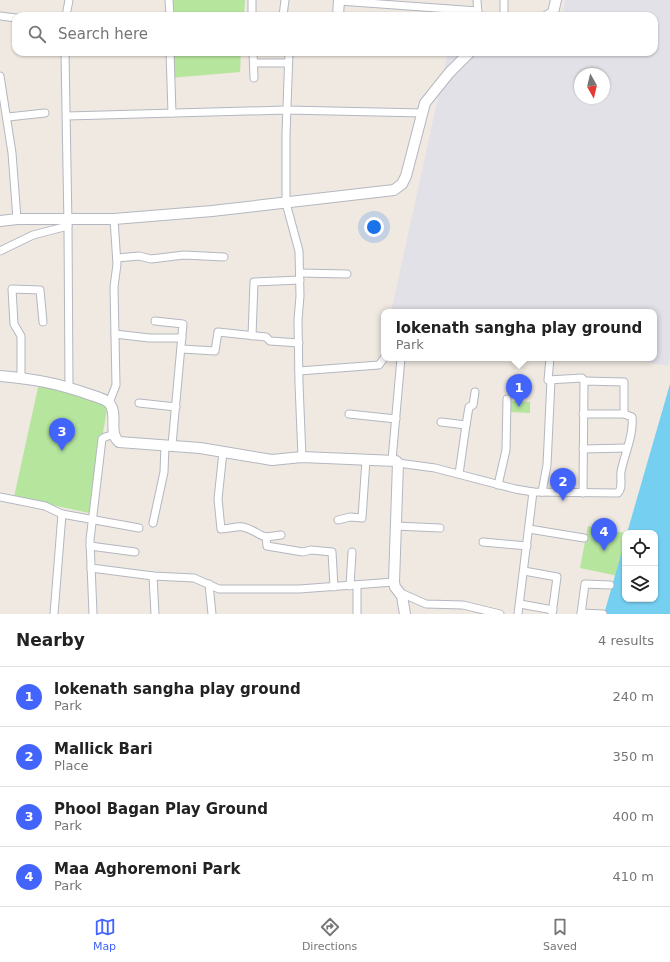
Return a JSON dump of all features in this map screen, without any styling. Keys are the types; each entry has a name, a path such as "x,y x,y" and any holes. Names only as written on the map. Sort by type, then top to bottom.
{"street":[{"path":"67,12 70,0"},
{"path":"169,0 170,12"},
{"path":"252,0 252,12"},
{"path":"284,12 285,0"},
{"path":"338,12 339,0 418,4 466,12"},
{"path":"477,0 478,12"},
{"path":"504,0 504,12"},
{"path":"554,12 556,0"},
{"path":"0,16 12,18"},
{"path":"65,56 69,387"},
{"path":"170,56 172,113"},
{"path":"253,56 254,78"},
{"path":"289,56 286,110 286,203 299,251 300,277 298,343 302,457"},
{"path":"0,221 17,219 68,223 286,203 394,190 402,184 406,176 427,100 449,73 466,56"},
{"path":"254,63 288,63"},
{"path":"0,76 3,106 8,117 15,180 17,219"},
{"path":"67,116 286,110 423,113"},
{"path":"8,117 45,113"},
{"path":"109,403 116,385 114,286 117,258 114,219"},
{"path":"0,251 33,236 68,223"},
{"path":"117,258 139,256 151,259 184,255 224,257"},
{"path":"252,336 254,282 348,274"},
{"path":"21,377 21,336 14,324 12,289 40,290 43,322"},
{"path":"154,523 176,408 182,349 182,323 156,321"},
{"path":"182,349 215,351 217,332 266,337 270,341 298,343"},
{"path":"115,334 149,338 182,338"},
{"path":"299,371 380,365 382,361"},
{"path":"401,361 396,420 395,587 401,593 426,604 463,605 500,614"},
{"path":"550,361 547,378 551,380 582,378 584,382 583,493"},
{"path":"0,376 21,377 69,387 109,403 114,414 115,434 119,442 168,445 272,460 302,457 395,461 459,474 498,485 533,492 619,492 633,419 630,415 624,414 583,414"},
{"path":"542,492 547,465 551,380"},
{"path":"584,382 624,382 624,414"},
{"path":"459,474 469,408 473,405 475,392"},
{"path":"498,485 506,450 507,399"},
{"path":"139,403 176,408"},
{"path":"349,414 396,420"},
{"path":"440,422 466,425"},
{"path":"94,614 90,546 92,518 102,439 115,434"},
{"path":"584,449 627,448"},
{"path":"222,452 218,499 220,506 220,528 245,528 266,537 281,535"},
{"path":"338,520 351,517 362,518 366,460"},
{"path":"518,614 533,492"},
{"path":"0,497 45,506 62,514 92,518 139,528"},
{"path":"54,614 62,514"},
{"path":"395,526 440,528"},
{"path":"529,529 584,538"},
{"path":"266,537 267,546 303,552 311,550 332,552 334,587"},
{"path":"483,542 527,546"},
{"path":"90,546 135,552"},
{"path":"352,552 357,614"},
{"path":"91,568 153,576 194,578 219,590 299,589 394,582"},
{"path":"520,604 552,612 557,577 524,571"},
{"path":"153,576 155,614"},
{"path":"209,584 212,614"},
{"path":"604,614 581,614 585,584 610,585"},
{"path":"401,593 405,614"}],"shaded area":[{"path":"565,0 670,0 670,357 668,366 639,361 657,361 657,309 392,309 447,56 658,56 658,12 559,12 563,11"}],"green space":[{"path":"167,0 245,0 244,12 168,12"},
{"path":"169,56 241,56 240,72 170,78"},
{"path":"39,383 108,404 89,513 14,497"},
{"path":"508,401 530,402 530,413 508,412"},
{"path":"588,526 622,532 622,577 580,568"},
{"path":"622,580 622,602 611,614"}],"water":[{"path":"670,384 670,614 604,614 622,551 622,602 658,602 658,530 628,530"}],"place":[{"name":"lokenath sangha play ground","path":"519,407"},
{"name":"Phool Bagan Play Ground","path":"62,451"},
{"name":"Mallick Bari","path":"563,501"},
{"name":"Maa Aghoremoni Park","path":"604,551"}]}
